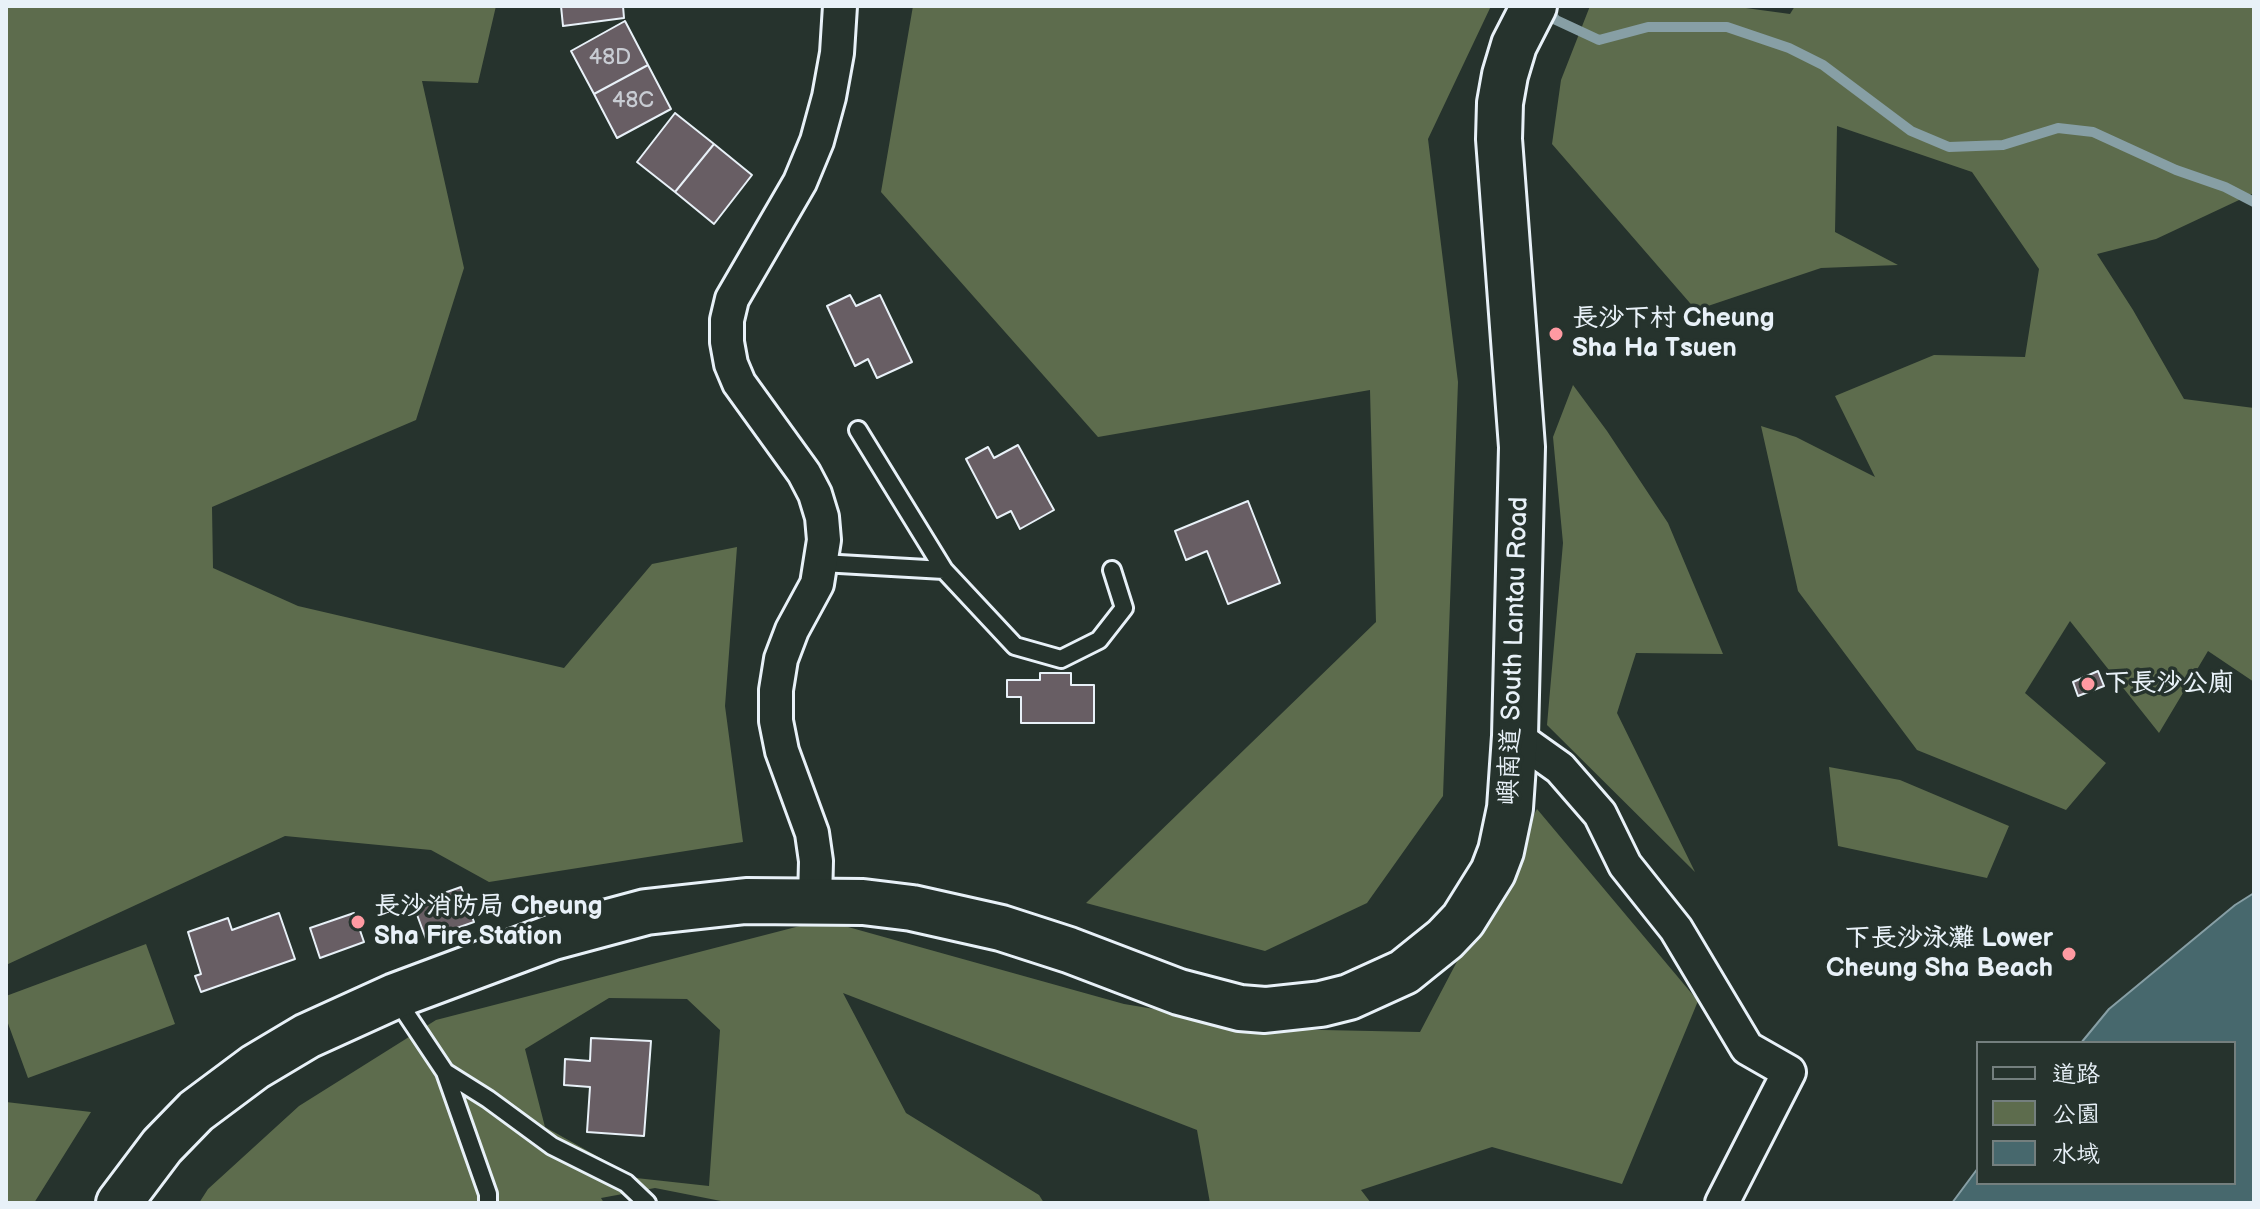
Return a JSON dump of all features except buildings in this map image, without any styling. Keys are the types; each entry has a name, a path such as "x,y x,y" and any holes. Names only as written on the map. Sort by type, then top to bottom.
{"main road":[{"name":"嶼南道 South Lantau Road","path":"119,1203 162,1146 196,1111 255,1067 307,1036 395,996 553,937 646,912 746,901 815,900 863,902 960,917 1055,945 1179,992 1240,1008 1265,1010 1321,1004 1349,997 1404,972 1445,939 1481,895 1501,851 1510,808 1515,736 1522,447 1499,139 1505,75 1514,45 1532,10"}],"street":[{"path":"815,900 816,861 812,833 782,751 776,721 776,690 781,659 792,630 817,584 824,540 822,517 804,473 739,383 731,364 727,331 732,299 785,209 817,141 837,53 840,6"},
{"path":"1515,736 1560,768 1600,814 1625,865 1676,929 1747,1048 1789,1072 1722,1203"}],"lane":[{"path":"858,430 944,570 1015,646 1061,659 1099,640 1124,608 1112,570"},
{"path":"822,563 944,570"},
{"path":"395,996 445,1072 488,1194 488,1203"},
{"path":"445,1072 552,1146 626,1183 647,1203"}],"green space":[{"path":"6,6 496,6 478,83 422,81 464,268 416,420 212,507 213,568 298,606 564,668 652,564 737,547 725,706 743,842 489,882 431,850 285,836 6,965"},
{"path":"913,6 1491,6 1428,139 1458,382 1443,796 1367,903 1265,951 1086,903 1376,622 1370,390 1098,437 881,192"},
{"path":"1590,6 1731,6 1790,14 1795,6 2254,6 2254,193 2156,239 2097,254 2184,399 2254,408 2254,682 2208,651 2159,733 2070,621 2025,693 2106,763 2066,810 1917,750 1798,591 1761,426 1796,437 1875,477 1835,396 1934,355 2025,357 2039,269 1972,172 1837,126 1835,232 1898,265 1821,268 1696,310 1552,144 1561,80"},
{"path":"1573,385 1668,523 1723,654 1636,653 1617,713 1695,872 1547,725 1563,543 1553,437"},
{"path":"1829,767 1900,780 2009,826 1987,878 1838,846"},
{"path":"1537,809 1698,1001 1622,1184 1492,1147 1361,1190 1371,1203 1210,1203 1197,1130 843,993 906,1113 1039,1195 1044,1203 731,1203 655,1188 601,1198 604,1203 199,1203 208,1189 299,1106 436,1020 823,920 1124,1004 1274,1029 1420,1032","holes":["609,998 687,999 720,1030 709,1186 636,1178 545,1127 525,1049"]},
{"path":"146,944 175,1024 28,1078 6,1018 6,996"},
{"path":"6,1102 91,1112 34,1203 6,1203"}],"water":[{"path":"2254,893 2254,1203 1952,1203 1976,1171 1976,1185 2236,1185 2236,1041 2083,1041 2109,1009 2235,905"}],"waterway":[{"path":"1545,7 1556,20 1599,40 1648,27 1727,27 1789,48 1823,65 1911,131 1949,147 2003,145 2058,128 2093,132 2254,202"}],"place":[{"name":"長沙下村 Cheung Sha Ha Tsuen","path":"1556,334"},
{"name":"下長沙公廁","path":"2088,684"},
{"name":"長沙消防局 Cheung Sha Fire Station","path":"358,922"},
{"name":"下長沙泳灘 Lower Cheung Sha Beach","path":"2069,954"}]}
